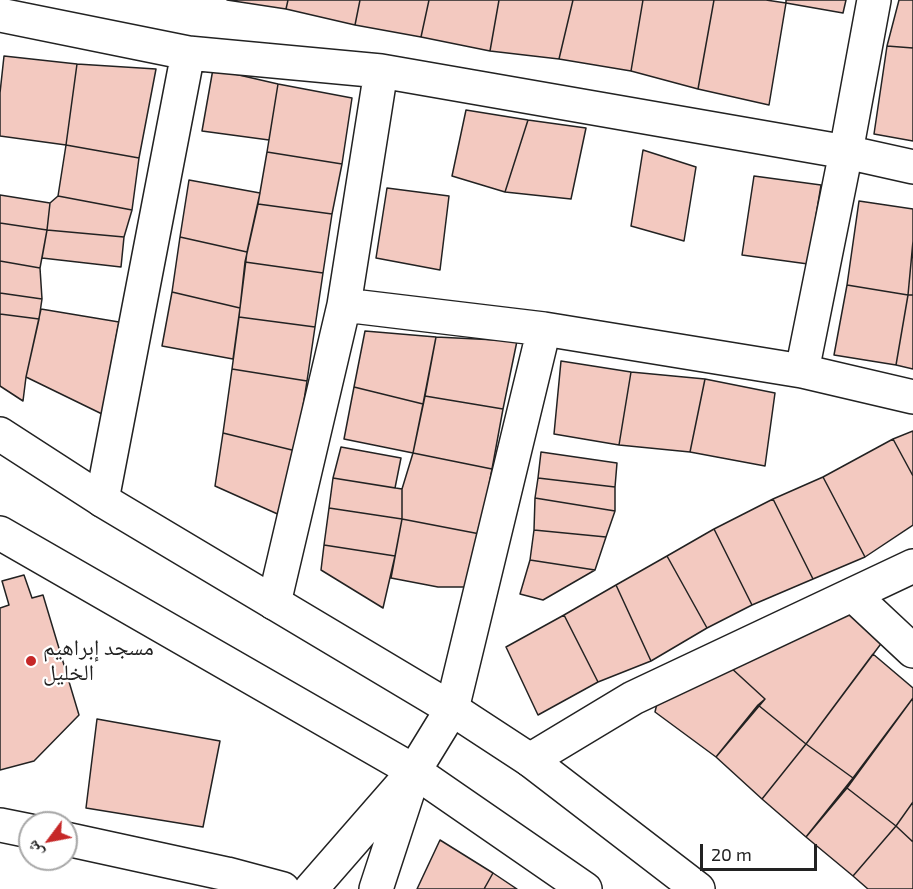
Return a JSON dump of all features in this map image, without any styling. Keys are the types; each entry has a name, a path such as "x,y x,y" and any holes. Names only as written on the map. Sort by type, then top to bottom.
{"street":[{"path":"802,371 874,0"},
{"path":"0,15 188,53 381,71 846,153 913,167"},
{"path":"102,500 188,53"},
{"path":"274,603 344,305 381,71"},
{"path":"344,305 544,329 802,371 913,397"},
{"path":"311,889 414,771 452,709 544,329"},
{"path":"0,434 102,500 452,709 530,760 698,889"},
{"path":"0,532 414,771 585,889"},
{"path":"530,760 633,698 913,566"},
{"path":"853,595 913,651"},
{"path":"376,889 414,771"},
{"path":"0,825 18,829"},
{"path":"78,842 227,874 283,889"}],"building":[{"path":"227,0 288,0 286,9"},
{"path":"288,0 360,0 355,25 286,9"},
{"path":"360,0 429,0 421,37 355,25"},
{"path":"429,0 499,0 490,51 421,37"},
{"path":"499,0 573,0 559,59 490,51"},
{"path":"573,0 643,0 631,71 559,59"},
{"path":"643,0 714,0 698,89 631,71"},
{"path":"714,0 766,0 786,3 769,105 698,89"},
{"path":"786,0 846,0 843,13 786,3"},
{"path":"899,0 913,0 913,48 887,46"},
{"path":"887,46 913,48 913,141 874,134"},
{"path":"4,56 77,64 66,145 0,136 0,93"},
{"path":"77,64 156,69 139,158 66,145"},
{"path":"213,69 278,84 269,140 202,131"},
{"path":"278,84 352,98 342,164 267,152"},
{"path":"466,110 528,120 505,192 452,176"},
{"path":"528,120 586,128 571,199 505,192"},
{"path":"66,145 139,158 132,210 58,196"},
{"path":"643,150 696,167 684,241 631,226"},
{"path":"267,152 342,164 332,214 258,204"},
{"path":"754,176 821,185 808,264 742,255"},
{"path":"189,180 260,193 247,252 180,237"},
{"path":"387,188 449,196 440,270 376,258"},
{"path":"0,195 50,203 47,230 0,223"},
{"path":"58,196 132,210 124,237 47,230 50,203"},
{"path":"859,201 913,209 913,241 908,295 847,285"},
{"path":"258,204 332,214 323,273 245,262"},
{"path":"0,223 47,230 40,268 0,261"},
{"path":"47,230 124,237 121,267 42,258"},
{"path":"180,237 247,252 240,308 172,292"},
{"path":"913,241 913,295 908,295"},
{"path":"0,261 40,268 42,299 0,293"},
{"path":"245,262 323,273 315,327 239,317"},
{"path":"847,285 908,295 896,365 834,355"},
{"path":"172,292 240,308 233,359 162,346"},
{"path":"0,293 42,299 39,319 0,314"},
{"path":"908,295 913,295 913,369 896,365"},
{"path":"41,309 119,322 102,414 26,377"},
{"path":"0,314 39,319 23,401 0,386"},
{"path":"239,317 315,327 307,381 232,369"},
{"path":"365,331 436,337 423,404 354,387"},
{"path":"436,337 517,341 503,409 425,396"},
{"path":"561,361 631,372 619,445 554,434"},
{"path":"232,369 307,381 296,451 223,433"},
{"path":"631,372 705,379 690,452 619,445"},
{"path":"705,379 775,393 765,466 690,452"},
{"path":"354,387 423,404 413,453 344,439"},
{"path":"425,396 503,409 492,469 413,453"},
{"path":"913,431 913,476 893,439"},
{"path":"223,433 296,451 282,516 215,486"},
{"path":"893,439 913,476 913,525 865,557 823,477"},
{"path":"341,447 401,458 395,488 333,478"},
{"path":"541,452 617,463 615,487 538,478"},
{"path":"413,453 492,469 480,534 402,519 402,489"},
{"path":"823,477 865,557 813,579 773,499"},
{"path":"333,478 402,489 402,519 329,508"},
{"path":"538,478 615,487 615,511 535,498"},
{"path":"535,498 615,511 606,537 534,530"},
{"path":"773,499 813,579 752,605 714,529"},
{"path":"329,508 402,519 395,556 324,545"},
{"path":"402,519 480,534 468,587 438,587 391,578"},
{"path":"714,529 752,605 707,628 667,556"},
{"path":"534,530 606,537 595,570 530,560"},
{"path":"324,545 395,556 383,608 321,570"},
{"path":"667,556 707,628 651,661 616,585"},
{"path":"530,560 595,570 543,600 520,594"},
{"name":"مسجد إبراهيم الخليل","path":"24,575 32,598 43,595 79,715 34,761 0,770 0,608 9,605 2,581"},
{"path":"616,585 651,661 598,682 564,615"},
{"path":"844,610 883,641 806,744 758,705 765,699 729,666"},
{"path":"564,615 598,682 538,715 506,647"},
{"path":"873,654 913,688 913,698 853,778 806,744"},
{"path":"729,666 765,699 716,757 655,712 658,699"},
{"path":"913,698 913,802 896,826 847,788"},
{"path":"758,705 806,744 762,799 716,757"},
{"path":"97,719 220,741 203,827 86,808"},
{"path":"806,744 853,778 806,837 762,799"},
{"path":"847,788 896,826 853,876 806,837"},
{"path":"913,802 913,842 896,826"},
{"path":"896,826 913,842 913,889 868,889 853,876"},
{"path":"440,840 493,873 484,889 417,889"},
{"path":"493,873 517,889 484,889"}],"place":[{"name":"مسجد إبراهيم الخليل","path":"31,661"}]}
